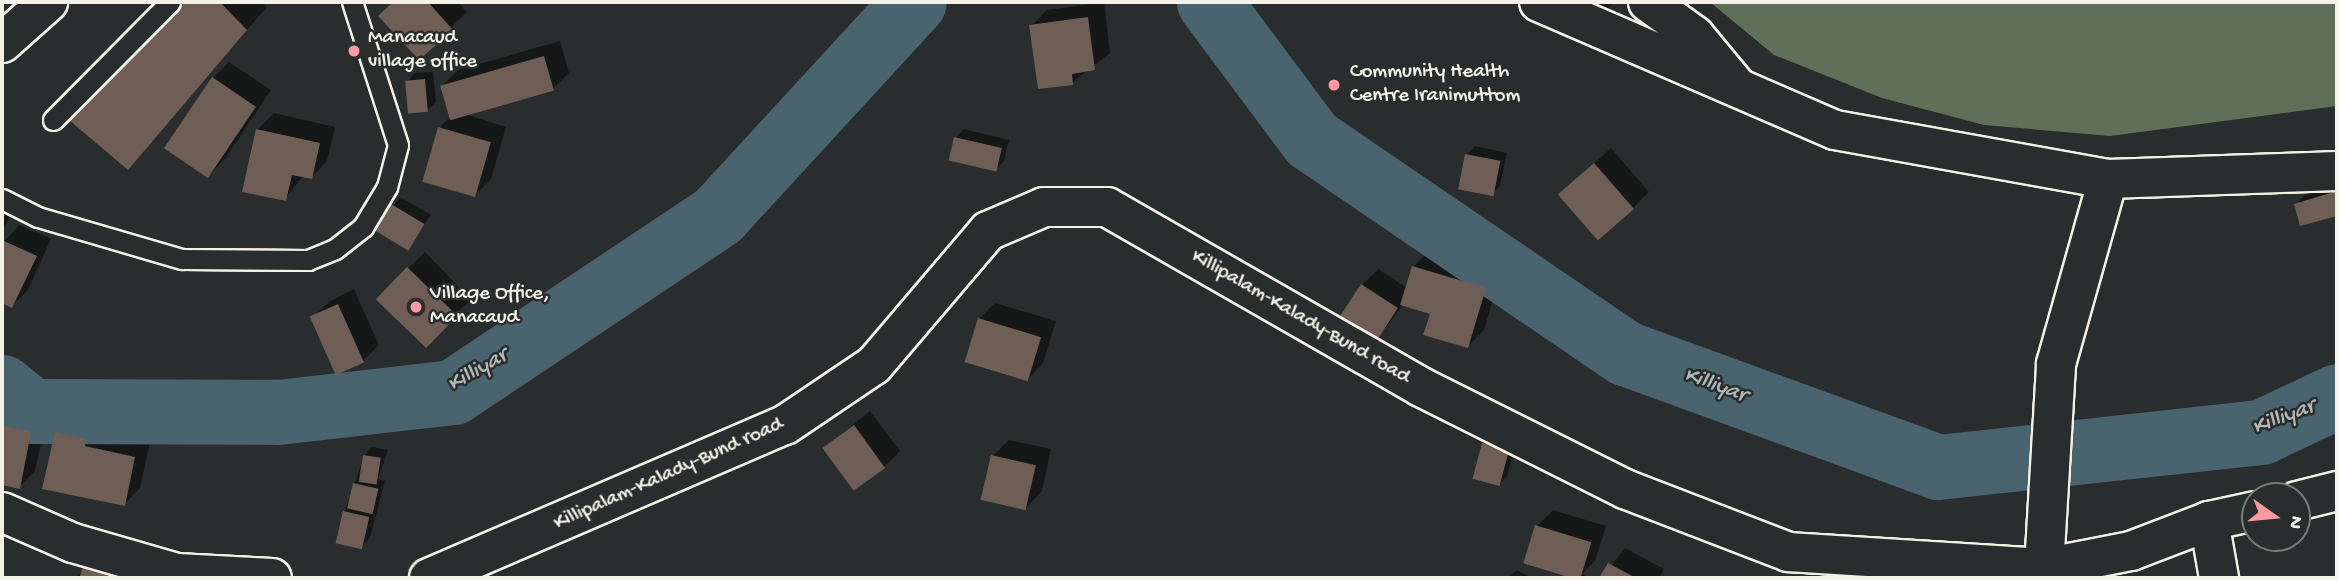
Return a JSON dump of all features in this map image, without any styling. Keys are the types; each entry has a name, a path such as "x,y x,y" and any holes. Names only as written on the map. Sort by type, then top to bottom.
{"street":[{"path":"2,43 48,2"},
{"path":"1539,2 1835,130 2108,179 2337,171"},
{"path":"1648,2 1695,36 1741,91"},
{"path":"2044,568 2056,364 2108,179"},
{"name":"Killipalam-Kalady-Bund road","path":"429,578 785,425 874,365 988,231 1044,207 1107,207 1421,387 1625,489 1788,552 1970,571 2044,568 2131,551 2209,522 2241,514"},
{"path":"2311,497 2337,491"},
{"path":"2,512 73,544 176,576 272,578"},
{"path":"2209,522 2220,578"}],"lane":[{"path":"53,120 170,2"},
{"path":"2,199 38,217 181,259 308,260 335,249 363,227 387,187 398,145 352,2"}],"green space":[{"path":"1710,2 2337,2 2337,106 2110,136 1984,125 1882,98 1774,55"}],"building":[{"path":"185,2 220,2 247,30 128,170 69,120"},
{"path":"393,2 428,2 453,30 419,60 378,16"},
{"path":"1088,17 1095,70 1072,74 1073,85 1038,89 1029,25"},
{"path":"544,56 554,91 450,120 440,86"},
{"path":"212,77 256,107 208,178 164,148"},
{"path":"425,79 428,112 408,114 405,81"},
{"path":"438,127 491,142 475,197 422,182"},
{"path":"256,129 320,143 312,179 292,175 286,201 242,192"},
{"path":"954,137 1002,148 996,171 949,160"},
{"path":"1465,154 1500,161 1493,196 1458,189"},
{"path":"1594,163 1634,209 1598,241 1558,194"},
{"path":"2337,191 2337,216 2300,226 2294,204"},
{"path":"391,204 424,224 408,251 375,231"},
{"path":"2,240 37,256 12,308 2,303"},
{"path":"1412,266 1486,288 1468,348 1423,335 1430,314 1400,305"},
{"name":"Village Office, Manacaud","path":"407,267 457,316 426,348 376,299"},
{"path":"1361,284 1398,308 1377,340 1340,316"},
{"path":"338,304 364,362 336,375 310,317"},
{"path":"978,318 1041,337 1028,381 965,362"},
{"path":"2,425 31,432 20,489 2,485"},
{"path":"854,425 885,468 854,491 822,448"},
{"path":"55,432 86,439 85,446 135,457 125,506 42,489"},
{"path":"1482,443 1509,450 1499,486 1472,479"},
{"path":"363,455 381,458 377,484 359,482"},
{"path":"991,455 1036,465 1025,510 981,500"},
{"path":"353,483 378,489 372,514 347,508"},
{"path":"343,511 369,517 362,549 336,543"},
{"path":"1535,525 1591,542 1580,578 1572,578 1523,563"},
{"path":"1608,563 1636,578 1599,578"},
{"path":"84,565 123,578 79,578"}],"waterway":[{"name":"Killiyar","path":"2,387 32,411 278,412 453,392 718,215 914,2"},
{"name":"Killiyar","path":"1209,2 1311,139 1625,353 1938,467 2261,432 2337,396"}],"place":[{"name":"Manacaud village office","path":"354,51"},
{"name":"Community Health Centre Iranimuttom","path":"1334,85"},
{"name":"Village Office, Manacaud","path":"416,307"}]}
